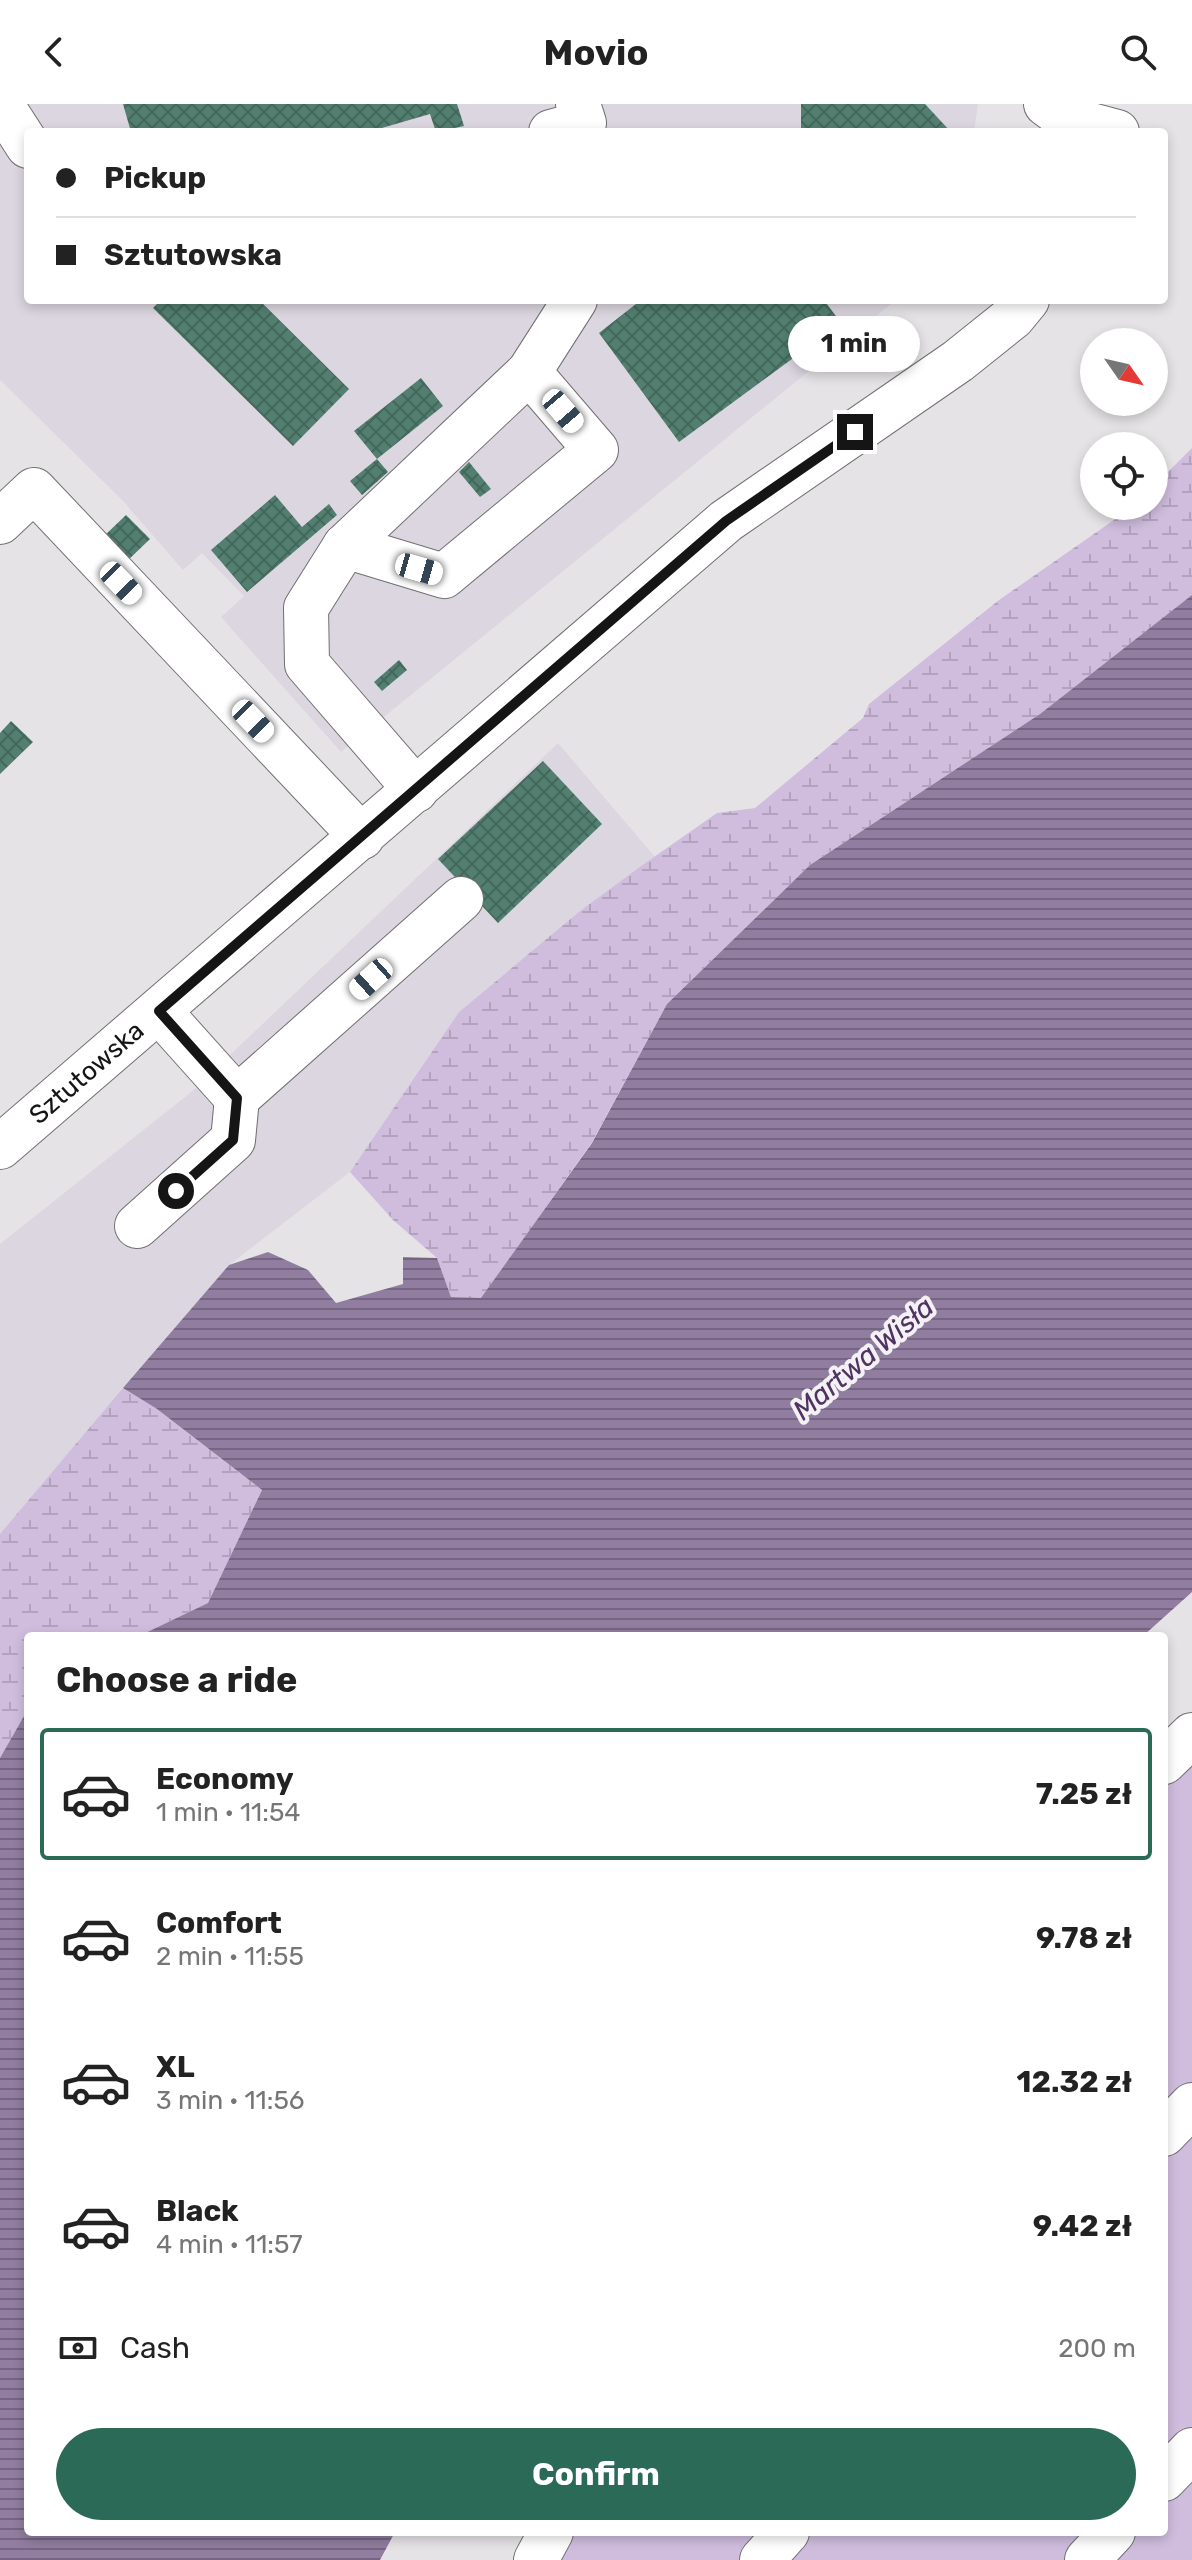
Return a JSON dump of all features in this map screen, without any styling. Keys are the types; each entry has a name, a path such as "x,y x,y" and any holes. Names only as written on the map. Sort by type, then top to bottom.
{"street":[{"path":"1,104 24,140"},
{"path":"566,128 584,123 578,104"},
{"path":"1046,104 1065,118 1102,128"},
{"path":"1136,128 1141,104"},
{"path":"416,790 307,664 306,608 345,546 529,372 572,304"},
{"name":"Sztutowska","path":"0,1147 726,521 958,361 1013,317 1024,304"},
{"path":"345,546 444,576 596,450 529,372"},
{"path":"0,522 34,490 362,837"},
{"path":"137,1226 233,1140 237,1098 461,899"},
{"path":"159,1011 237,1098"},
{"path":"1168,1758 1192,1735"},
{"path":"1168,2130 1192,2105"},
{"path":"1168,2475 1192,2450"},
{"path":"536,2560 549,2536"},
{"path":"762,2560 783,2536"},
{"path":"1087,2560 1109,2536"}],"shaded area":[{"path":"0,104 978,104 975,128 24,128 24,304 891,304 341,752 221,617 244,596 202,553 183,570 123,501 0,380"},
{"path":"558,743 655,857 580,911 459,1012 350,1172 229,1265 0,1534 0,1244 190,1093"}],"green space":[{"path":"1192,448 1192,595 1040,714 810,865 667,1004 592,1142 481,1299 451,1297 437,1258 393,1220 350,1172 459,1012 580,911 717,813 755,808 863,718 869,704 999,600 1114,520 1168,520 1168,472"},
{"path":"123,1388 157,1409 262,1490 208,1603 147,1632 24,1632 24,1716 0,1758 0,1534"},
{"path":"1192,1724 1192,2560 525,2560 539,2536 1168,2536 1168,1747"}],"water":[{"name":"Martwa Wisła","path":"1192,595 1192,1592 1147,1632 147,1632 208,1603 262,1490 157,1409 123,1388 229,1265 268,1252 308,1270 336,1303 403,1284 403,1257 437,1258 451,1297 481,1298 592,1143 667,1004 810,865 1040,714"},
{"path":"24,1716 24,2536 393,2536 380,2560 0,2560 0,1758"}],"building":[{"path":"123,104 457,104 464,126 435,128 430,114 382,128 130,128"},
{"path":"801,104 925,104 947,128 801,128"},
{"path":"157,304 263,304 349,389 293,446 153,308"},
{"path":"636,304 827,304 841,323 679,442 599,333"},
{"path":"421,378 443,406 377,459 354,431"},
{"path":"377,459 388,472 362,495 350,481"},
{"path":"469,462 491,489 480,497 459,472"},
{"path":"275,495 302,527 329,504 337,515 247,592 211,550"},
{"path":"126,515 150,539 125,563 102,538"},
{"path":"399,660 407,670 382,691 374,682"},
{"path":"11,721 33,742 0,774 0,733"},
{"path":"543,761 602,824 498,923 438,859"}],"route":[{"path":"176,1191 233,1140 237,1098 159,1011 726,521 855,432"}]}
